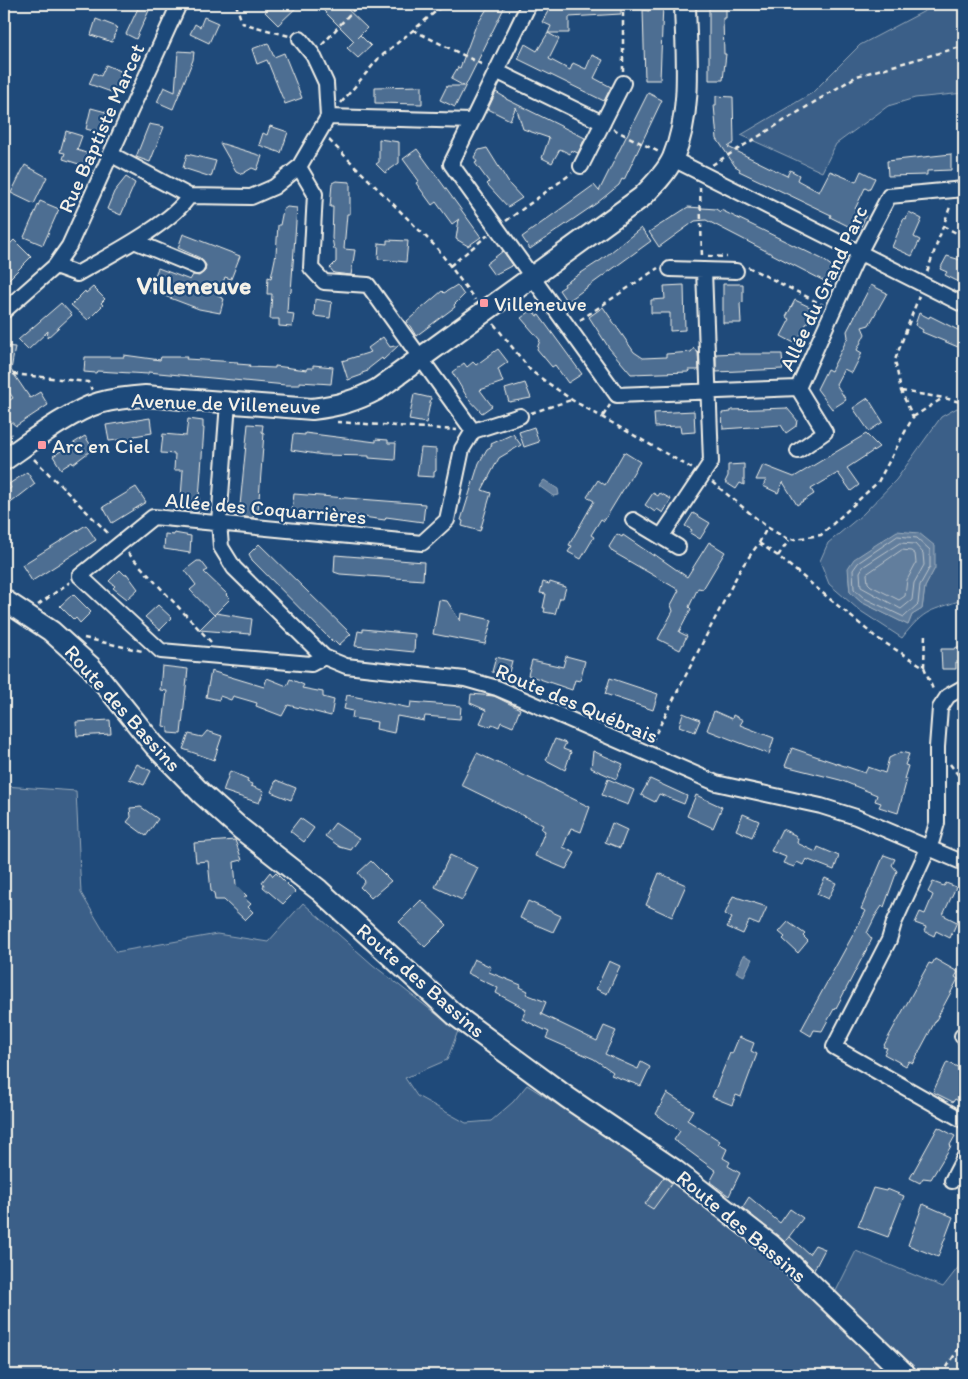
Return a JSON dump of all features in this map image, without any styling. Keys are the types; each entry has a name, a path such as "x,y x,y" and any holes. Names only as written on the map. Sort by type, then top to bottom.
{"main road":[{"name":"Avenue de Villeneuve","path":"4,460 70,418 98,403 145,396 312,409 336,406 358,399 378,389 423,359 484,312 642,198 672,159 681,131 686,97 685,4"},
{"name":"Route des Bassins","path":"4,600 51,631 91,667 154,745 202,794 241,829 319,890 455,1015 568,1098 674,1169 771,1245 906,1375"}],"street":[{"name":"Rue Baptiste Marcet","path":"4,311 55,266 69,246 179,4"},
{"path":"530,4 451,164 533,277"},
{"path":"112,155 189,196 251,197 274,187 299,167 328,117 326,83 313,55 300,39"},
{"path":"496,71 602,123"},
{"path":"581,166 623,83"},
{"path":"328,117 472,121"},
{"path":"672,159 964,305"},
{"path":"299,167 315,194 311,268 324,282 368,286 423,359 473,431 520,416"},
{"name":"Allée du Grand Parc","path":"533,277 617,395 798,388 859,254 889,196 960,189"},
{"path":"55,266 77,274 134,241 183,206 189,196"},
{"path":"134,241 197,267"},
{"path":"670,269 736,271"},
{"path":"662,537 710,462 704,270"},
{"path":"798,388 825,432 798,451"},
{"path":"80,576 161,651 301,664 311,664 324,657 234,568 221,546 219,522 228,403"},
{"name":"Allée des Coquarrières","path":"80,576 153,517 422,543 447,520 462,449 473,431"},
{"path":"633,520 678,547"},
{"name":"Route des Québrais","path":"324,657 346,666 465,679 498,688 716,783 821,806 856,817 964,863"},
{"path":"964,687 948,696 940,708 937,748 937,823 894,923 889,940 834,1047 964,1121"},
{"path":"952,1181 964,1158"}],"path":[{"path":"236,4 242,23 300,39"},
{"path":"313,55 356,7 394,4"},
{"path":"328,117 379,58 445,4"},
{"path":"623,4 623,83"},
{"path":"413,30 496,71"},
{"path":"704,270 701,247 700,173 857,76 964,46"},
{"path":"602,123 672,159"},
{"path":"321,132 437,248 484,312 531,371 572,400 703,475 767,527 788,540 822,535 878,482 913,417 944,398"},
{"path":"450,266 497,228 581,166"},
{"path":"913,417 901,391 895,360 943,226 960,189 964,168"},
{"path":"943,226 964,237"},
{"path":"4,373 88,382 98,403"},
{"path":"901,391 944,398 964,404"},
{"path":"520,416 572,400"},
{"path":"336,406 336,422 473,431"},
{"path":"646,753 742,568 767,527"},
{"path":"778,556 788,540"},
{"path":"759,543 778,556 877,638 924,666"},
{"path":"24,614 80,576"},
{"path":"925,633 924,666 940,708"},
{"path":"79,637 145,652 161,651"},
{"path":"942,1375 964,1340"}],"shaded area":[{"path":"938,4 964,4 964,93 915,98 888,106 836,144 822,172 741,135 812,93 860,45"},
{"path":"957,408 964,410 964,599 923,615 902,638 859,610 829,584 820,561 828,543 863,514 896,480 941,417","holes":["864,553 935,568 925,587 922,609 912,615 908,625 861,602 850,592 849,570 854,561"]},
{"path":"4,786 76,791 81,893 116,952 217,934 268,942 303,903 373,965 458,1031 447,1060 405,1078 417,1096 466,1123 491,1121 513,1102 527,1085 681,1184 738,1230 827,1309 856,1251 943,1287 964,1260 964,1361 955,1375 4,1375"}],"water":[{"path":"544,480 558,489 559,495 553,496 539,486"},
{"path":"897,531 919,533 935,546 935,568 925,587 922,609 912,615 908,625 861,602 850,592 848,568 854,559"},
{"path":"744,955 752,959 744,976 736,972"}],"building":[{"path":"140,4 152,4 136,39 126,34"},
{"path":"273,4 300,4 278,25 265,12"},
{"path":"317,4 342,4 367,28 354,41"},
{"path":"490,4 506,4 455,107 440,100 447,86 464,86 451,79 458,67 460,68 475,28"},
{"path":"552,4 621,4 621,14 569,17 569,33 548,33 551,26 542,22"},
{"path":"649,4 663,4 660,80 645,80 643,10 649,11"},
{"path":"709,4 726,4 726,18 723,18 724,54 726,54 723,80 709,80"},
{"path":"204,17 218,23 209,43 190,34 195,24 200,27"},
{"path":"96,19 117,27 112,42 91,35"},
{"path":"548,33 559,39 549,59 570,70 573,63 586,69 592,55 603,60 594,78 611,87 604,101 518,59 525,44 537,51"},
{"path":"360,35 371,46 358,58 347,48"},
{"path":"268,43 274,57 284,53 302,98 285,104 267,60 257,64 252,49"},
{"path":"178,51 194,52 193,60 173,109 157,102 164,87 175,92"},
{"path":"106,65 123,72 114,93 89,84 94,73 101,76"},
{"path":"422,86 422,104 375,103 375,87"},
{"path":"496,92 506,99 585,138 578,153 571,150 570,154 560,149 552,163 542,158 549,138 523,129 516,107 510,120 488,109"},
{"path":"648,93 662,100 624,180 622,179 619,185 597,203 530,249 522,237 594,185 599,191"},
{"path":"716,96 733,97 734,143 728,147 787,176 790,170 799,175 797,180 819,192 830,171 856,182 861,171 875,178 869,190 865,188 855,209 866,215 860,229 853,226 852,228 830,217 831,215 739,171 740,169 735,166 717,139 714,105 716,105"},
{"path":"91,108 106,112 101,133 86,129"},
{"path":"149,124 164,127 150,162 136,157"},
{"path":"270,126 288,132 281,153 259,145 263,133 267,135"},
{"path":"66,131 82,136 77,150 89,154 85,166 63,159 65,153 60,152"},
{"path":"379,139 399,142 399,163 385,173 376,164 379,162"},
{"path":"220,143 262,156 257,170 252,168 242,174 236,171"},
{"path":"487,148 510,185 522,198 508,207 487,184 489,182 475,163 477,162 474,157 479,150"},
{"path":"417,149 481,237 468,246 456,239 459,219 452,224 436,202 432,205 416,183 419,181 403,159"},
{"path":"187,154 216,161 211,177 183,168"},
{"path":"951,154 951,170 927,171 927,175 888,176 887,161"},
{"path":"25,165 47,177 34,204 11,193"},
{"path":"126,177 135,183 121,215 107,209 114,192"},
{"path":"336,181 350,182 350,214 347,214 344,249 355,250 351,275 334,273 330,268 336,262 336,249 334,249 332,238 333,207 330,207 332,183"},
{"path":"40,201 59,209 43,245 24,237"},
{"path":"287,207 297,208 291,292 288,295 287,313 294,314 292,327 279,326 279,319 270,319 272,294 267,294 268,277 271,278 276,254 278,225 280,225 283,210"},
{"path":"688,207 716,209 720,212 721,210 822,259 837,270 830,284 706,220 695,221 659,247 649,232"},
{"path":"909,212 922,219 914,237 920,240 912,256 892,247 904,218 906,219"},
{"path":"641,228 651,241 567,302 559,290 565,286 564,284 601,260"},
{"path":"183,234 240,256 231,279 225,277 218,296 224,299 220,313 199,309 149,290 158,268 190,280 193,275 199,276 205,271 206,265 200,258 178,248"},
{"path":"14,240 31,257 4,284 4,250"},
{"path":"387,240 408,241 406,262 378,259 379,243 387,244"},
{"path":"503,251 513,265 494,275 486,264"},
{"path":"947,256 964,261 964,281 961,279 959,282 945,275 947,272 940,269"},
{"path":"723,284 743,284 743,302 740,303 741,323 723,323"},
{"path":"457,285 464,295 454,305 455,307 416,336 407,321 442,291 444,293"},
{"path":"684,285 685,330 670,331 670,313 651,313 651,300 665,299 664,286"},
{"path":"871,285 887,293 869,325 862,327 865,334 857,350 862,353 852,373 844,369 836,384 846,400 832,409 817,389 827,369 831,371 848,337 847,331"},
{"path":"93,287 105,299 101,303 103,305 88,320 71,305 85,291 86,293"},
{"path":"315,299 332,302 330,318 314,316"},
{"path":"795,300 814,309 796,344 781,336 790,319 786,317"},
{"path":"61,303 72,315 47,338 48,331 28,350 18,340"},
{"path":"603,307 634,352 643,358 666,357 666,354 691,352 694,348 698,353 699,370 631,374 609,348 589,317"},
{"path":"532,310 537,316 539,315 582,374 568,383 555,365 552,367 537,349 540,340 521,318"},
{"path":"919,313 929,318 930,316 964,333 958,347 922,332 923,330 915,325"},
{"path":"383,337 390,347 399,345 383,360 382,358 368,369 368,371 348,380 342,361 371,352 368,348"},
{"path":"4,346 15,347 11,370 30,398 40,392 48,405 16,426 4,416 4,404 13,398 4,384"},
{"path":"498,349 508,362 498,369 503,382 480,390 492,406 482,413 467,397 452,372 464,363 467,367 473,362 476,365"},
{"path":"716,354 782,354 783,369 716,372"},
{"path":"124,355 160,360 161,357 187,357 186,359 238,362 237,364 250,365 249,367 275,368 275,366 307,370 307,368 313,368 313,365 333,367 331,384 300,382 300,385 148,372 148,374 84,372 85,357 124,357"},
{"path":"525,383 531,398 509,402 505,389"},
{"path":"414,394 431,398 426,423 409,420"},
{"path":"868,398 883,422 869,431 853,408"},
{"path":"787,408 797,420 796,426 786,433 781,425 723,429 722,413 731,412 731,410"},
{"path":"694,411 695,432 681,433 680,426 655,427 654,413"},
{"path":"150,418 152,433 134,436 134,438 109,441 106,425"},
{"path":"188,419 203,421 204,428 198,513 180,511 183,470 174,470 175,454 161,453 163,434 186,436"},
{"path":"248,424 263,425 262,432 264,433 258,512 254,512 253,518 239,516"},
{"path":"534,427 539,442 524,447 519,432"},
{"path":"305,433 376,442 376,439 388,440 388,443 396,443 395,460 369,458 369,456 323,455 291,450 293,434 305,435"},
{"path":"513,434 521,445 499,458 482,490 491,493 480,531 462,526 463,521 461,520 479,463 487,449 492,446 491,444"},
{"path":"866,434 879,447 847,468 859,485 851,491 838,473 811,489 814,494 797,505 783,482 778,493 763,486 766,480 756,480 763,465 794,477"},
{"path":"85,436 93,449 73,464 72,462 61,469 53,456"},
{"path":"421,448 436,449 436,471 434,472 434,477 417,476"},
{"path":"624,452 640,462 604,521 601,519 591,535 594,537 581,559 568,552 572,546 569,545 594,501 587,497 598,480 605,485"},
{"path":"744,464 744,485 740,483 736,489 725,482 728,476 728,465"},
{"path":"27,472 35,484 8,505 4,498 4,492 11,488 9,484"},
{"path":"136,487 146,502 112,523 103,507"},
{"path":"653,493 658,496 660,493 671,499 663,513 657,509 655,512 645,505"},
{"path":"294,494 425,504 423,522 386,517 385,520 344,514 297,513 292,510"},
{"path":"693,513 710,523 700,539 690,533 692,530 685,526"},
{"path":"86,525 96,540 32,581 22,565"},
{"path":"174,533 191,536 190,553 164,549 165,534 174,535"},
{"path":"617,534 622,537 623,535 654,556 654,554 687,577 709,542 725,552 703,589 698,588 689,607 691,609 679,632 687,636 680,650 658,639 673,611 671,605 679,590 613,552 609,547"},
{"path":"259,544 351,634 339,645 335,641 333,642 252,560 249,554"},
{"path":"335,555 424,562 423,580 340,574 334,572"},
{"path":"197,561 201,561 208,570 204,572 230,599 214,615 190,590 196,585 185,570"},
{"path":"120,570 125,575 127,574 138,589 127,599 113,588 115,586 109,581"},
{"path":"543,582 566,587 555,614 544,612 546,594 540,593"},
{"path":"73,594 91,612 80,623 76,618 74,620 60,606"},
{"path":"439,600 447,601 460,621 461,613 492,620 485,644 433,634"},
{"path":"158,605 172,618 160,630 145,617"},
{"path":"216,613 252,619 250,634 199,630"},
{"path":"363,629 415,634 414,652 355,646 358,631 363,632"},
{"path":"964,647 964,663 956,662 956,669 942,669 941,649 954,649"},
{"path":"566,656 585,661 580,681 575,680 572,690 528,675 532,660 563,667"},
{"path":"496,657 512,661 508,676 492,672"},
{"path":"162,666 188,669 181,734 168,733 168,727 163,726 167,691 160,690"},
{"path":"211,671 264,687 267,678 287,686 290,679 304,685 302,688 323,692 323,697 334,700 331,716 288,705 282,716 256,706 257,703 233,696 231,700 220,696 219,700 206,697"},
{"path":"610,678 658,694 653,710 605,694"},
{"path":"471,694 494,696 520,709 513,727 501,722 499,727 492,724 491,727 480,723 486,710 470,703"},
{"path":"347,695 410,708 411,702 461,706 460,719 425,716 424,721 397,716 394,733 376,729 377,722 352,718 353,711 344,709"},
{"path":"714,711 732,719 733,715 743,720 740,725 774,738 769,754 707,730"},
{"path":"683,713 700,720 695,732 679,726"},
{"path":"110,720 111,734 77,736 76,722"},
{"path":"207,731 222,736 214,760 183,749 189,734 202,737"},
{"path":"555,739 566,743 563,749 571,752 565,770 546,760"},
{"path":"792,748 865,773 868,767 885,773 889,758 901,752 909,754 905,765 908,766 904,779 907,779 898,813 879,807 881,803 875,801 877,795 840,780 785,766"},
{"path":"593,751 623,764 616,779 591,768"},
{"path":"477,753 590,807 581,832 571,828 563,847 575,853 566,869 535,856 545,831 541,829 543,825 461,785"},
{"path":"137,764 151,771 144,785 129,779"},
{"path":"230,771 248,779 247,782 252,784 251,786 264,791 259,803 223,791"},
{"path":"608,779 634,790 628,805 602,795"},
{"path":"650,779 687,796 684,804 659,794 655,802 641,795"},
{"path":"276,780 296,788 291,800 271,792"},
{"path":"696,795 722,807 713,828 687,816"},
{"path":"141,807 158,819 146,836 127,822 131,817 130,808"},
{"path":"743,814 759,821 752,837 736,830"},
{"path":"300,818 314,828 304,842 290,831"},
{"path":"335,823 359,839 351,850 340,847 325,836"},
{"path":"612,823 627,830 620,848 605,842"},
{"path":"782,829 795,835 798,839 797,843 816,852 818,847 839,856 834,870 806,859 803,865 797,862 794,867 783,863 786,857 771,851"},
{"path":"235,840 242,860 234,862 236,885 247,896 244,898 251,904 248,907 253,912 245,920 224,900 215,900 214,893 211,891 208,861 196,862 194,843"},
{"path":"450,855 478,868 462,900 435,887"},
{"path":"884,855 895,859 892,865 897,871 884,907 882,906 876,915 867,933 872,939 822,1031 814,1030 811,1036 801,1030 866,911 861,909"},
{"path":"371,861 391,881 371,898 360,887 365,881 358,873"},
{"path":"270,872 273,876 276,873 295,892 283,904 263,887 262,882"},
{"path":"659,873 686,885 672,917 646,905"},
{"path":"825,878 836,883 828,899 817,894"},
{"path":"933,882 944,886 946,883 956,887 943,915 957,922 950,938 936,931 934,936 924,931 926,927 915,923 920,912 925,914 933,895 928,892"},
{"path":"733,896 767,907 759,925 749,921 743,934 727,927 732,918 725,914"},
{"path":"421,900 447,925 425,947 399,922"},
{"path":"528,901 561,916 553,932 520,918"},
{"path":"788,922 805,934 803,936 808,941 798,953 783,939 785,937 779,932"},
{"path":"474,959 491,967 489,972 521,985 520,987 528,991 526,994 546,1002 541,1014 597,1041 604,1026 616,1031 605,1054 638,1069 641,1062 650,1067 641,1086 611,1075 613,1072 594,1059 546,1038 549,1032 522,1019 526,1009 496,993 498,988 467,973"},
{"path":"935,959 958,972 955,977 958,979 913,1063 909,1061 906,1066 884,1054 887,1048 883,1047 929,963 932,964"},
{"path":"609,961 620,966 607,994 596,989"},
{"path":"739,1037 754,1043 751,1051 757,1054 741,1097 736,1095 732,1105 712,1097 730,1053 732,1054"},
{"path":"947,1062 964,1070 964,1104 955,1099 953,1102 933,1092"},
{"path":"667,1093 693,1110 687,1120 720,1141 718,1144 727,1149 723,1158 730,1162 728,1166 740,1173 729,1196 710,1182 716,1171 674,1140 680,1131 656,1114"},
{"path":"938,1127 955,1136 931,1179 923,1178 920,1183 910,1178"},
{"path":"664,1177 672,1183 653,1209 645,1204"},
{"path":"873,1188 886,1191 887,1189 904,1196 888,1237 858,1226"},
{"path":"749,1197 780,1223 790,1209 803,1218 785,1242 742,1208"},
{"path":"923,1204 953,1217 938,1257 908,1245"},
{"path":"790,1237 809,1254 815,1245 825,1249 814,1270 785,1242"}],"place":[{"name":"Villeneuve","path":"484,303"},
{"name":"Arc en Ciel","path":"42,445"}],"district":[{"name":"Villeneuve","path":"194,285"}]}
